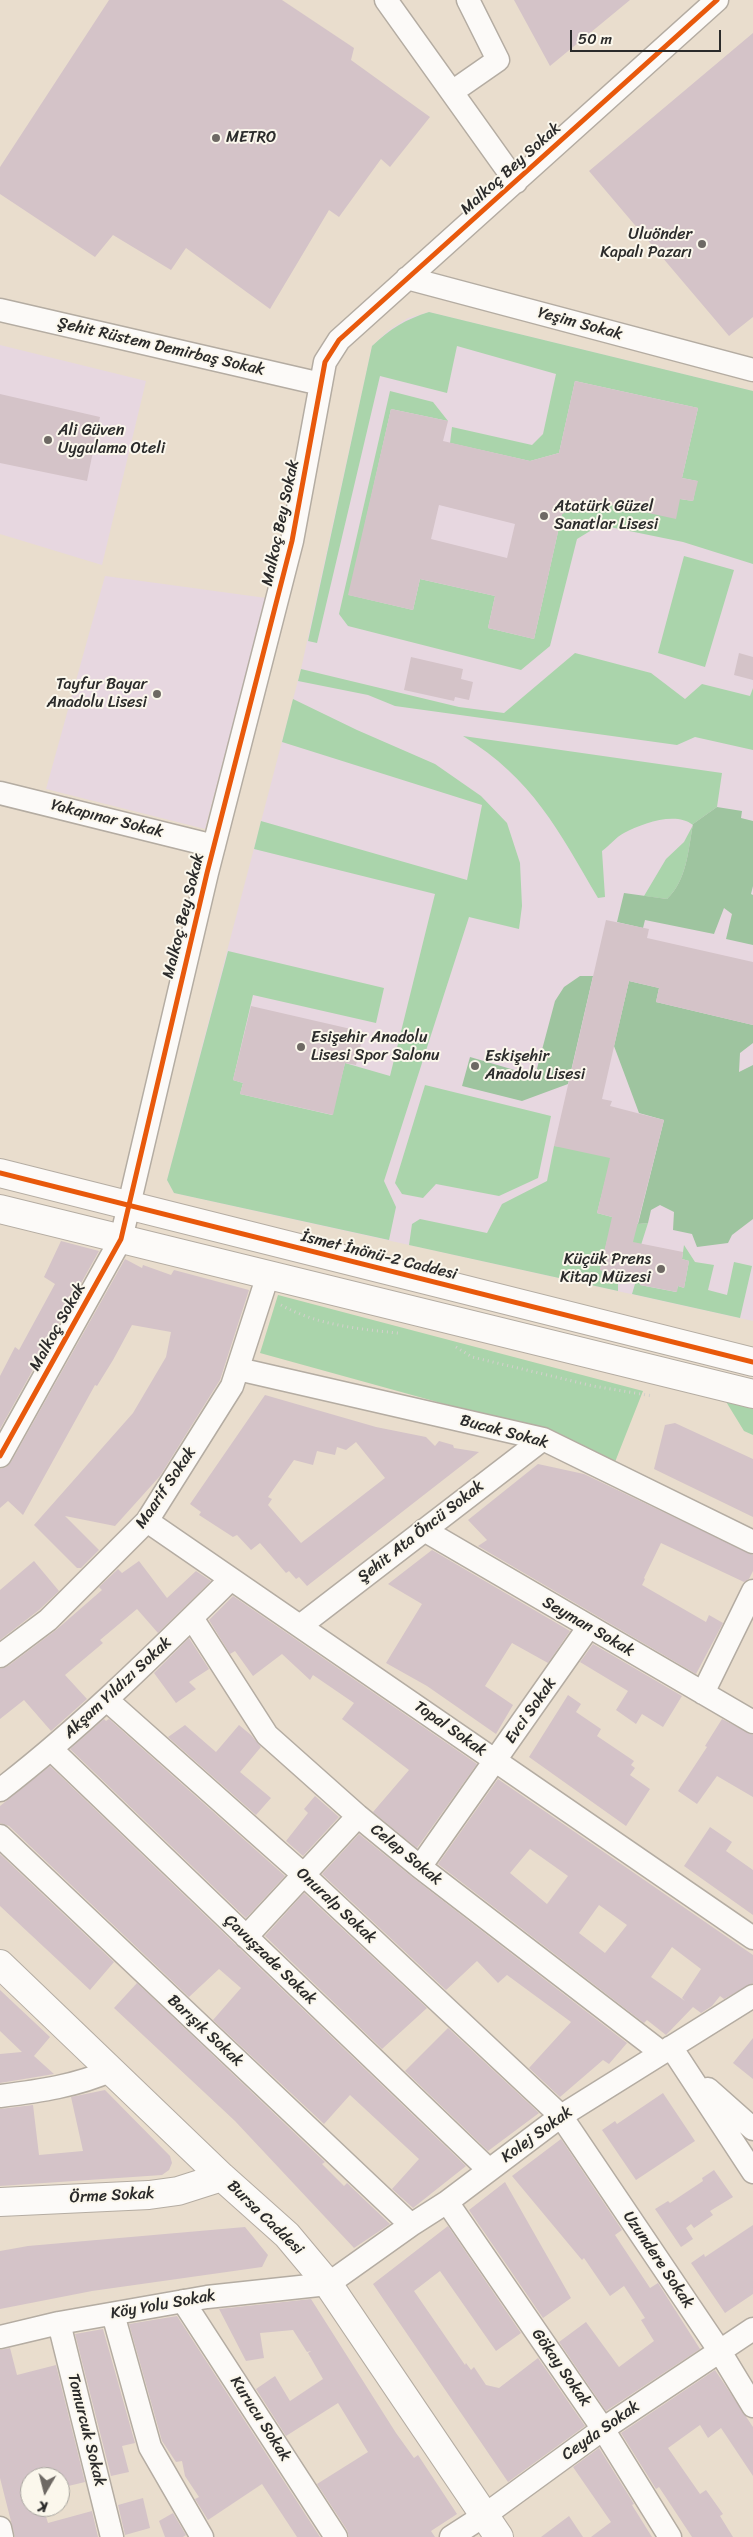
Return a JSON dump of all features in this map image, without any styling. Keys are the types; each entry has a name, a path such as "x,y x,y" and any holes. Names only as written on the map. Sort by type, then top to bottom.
{"main road":[{"name":"İsmet İnönü-2 Caddesi","path":"0,1173 753,1362"},
{"path":"0,1209 121,1239 264,1284 753,1394"},
{"name":"Bursa Caddesi","path":"0,1964 222,2177 287,2235 328,2284 492,2526"},
{"name":"Örme Sokak","path":"0,2202 149,2195 178,2191 222,2177"}],"street":[{"path":"386,0 516,182"},
{"path":"452,92 498,60 468,0"},
{"name":"Malkoç Bey Sokak","path":"127,1206 214,846 292,541 325,362 339,340 717,0"},
{"name":"Yeşim Sokak","path":"407,278 753,370"},
{"name":"Şehit Rüstem Demirbaş Sokak","path":"0,310 321,384"},
{"name":"Yakapınar Sokak","path":"0,793 214,846"},
{"name":"Malkoç Sokak","path":"0,1456 121,1239 127,1206"},
{"name":"Maarif Sokak","path":"0,1656 48,1620 147,1521 232,1386 264,1284"},
{"name":"Bucak Sokak","path":"238,1369 542,1439 753,1542"},
{"name":"Şehit Ata Öncü Sokak","path":"300,1626 542,1439"},
{"name":"Topal Sokak","path":"147,1521 753,1938"},
{"name":"Seyman Sokak","path":"424,1530 588,1628 753,1722"},
{"name":"Akşam Yıldızı Sokak","path":"0,1790 52,1750 107,1700 231,1580"},
{"path":"703,1694 753,1591"},
{"name":"Celep Sokak","path":"192,1618 266,1734 358,1816 420,1867 667,2050 684,2066"},
{"name":"Evci Sokak","path":"420,1867 588,1628"},
{"name":"Onuralp Sokak","path":"107,1700 305,1876 561,2116"},
{"name":"Çavuşzade Sokak","path":"52,1750 489,2170"},
{"path":"246,1937 305,1876 358,1816"},
{"name":"Barışık Sokak","path":"0,1836 411,2225"},
{"name":"Kolej Sokak","path":"328,2284 447,2202 561,2116 753,1996"},
{"path":"684,2066 753,2129"},
{"path":"684,2066 753,2172"},
{"path":"0,2096 58,2089 86,2082 112,2070"},
{"name":"Uzundere Sokak","path":"561,2116 719,2350 753,2406"},
{"name":"Gökay Sokak","path":"447,2202 603,2428 670,2537"},
{"name":"Köy Yolu Sokak","path":"0,2337 59,2322 183,2301 248,2291 328,2284"},
{"name":"Kurucu Sokak","path":"183,2301 336,2537"},
{"path":"113,2314 150,2447 202,2537"},
{"name":"Tomurcuk Sokak","path":"59,2322 112,2537"},
{"name":"Ceyda Sokak","path":"451,2537 492,2526 603,2428 753,2329"},
{"path":"0,2528 2,2537"}],"path":[{"path":"264,1284 293,1312 344,1328 404,1334"},
{"path":"451,1343 472,1357 593,1386 660,1397"}],"shaded area":[{"name":"Eskişehir Anadolu Lisesi","path":"429,312 753,391 753,1321 174,1193 167,1180 301,669 372,346 389,330 408,318"},
{"path":"0,345 146,381 102,565 0,534"},
{"name":"Tayfur Bayar Anadolu Lisesi","path":"105,576 266,598 205,829 46,789"}],"green space":[{"path":"429,312 753,391 753,564 683,542 600,525 577,539 550,646 521,670 348,626 339,614 390,391 433,402 448,421 391,409 349,595 413,610 420,579 495,596 488,628 534,639 562,514 589,500 680,499 693,501 697,481 682,478 698,408 575,381 559,453 530,461 450,443 452,427 532,445 543,434 556,374 457,346 447,393 380,376 317,643 308,641 372,346 399,325"},
{"path":"684,556 734,570 705,667 658,653"},
{"path":"575,653 651,673 685,699 702,684 750,696 753,688 753,750 695,737 677,745 395,706 368,695 298,681 301,669 459,707 504,713"},
{"path":"293,699 357,730 435,764 481,796 507,823 520,863 522,906 519,929 469,917 384,1181 396,1207 389,1240 174,1193 167,1180 228,951 384,988 376,1023 253,995 233,1080 243,1083 240,1094 332,1115 345,1063 390,1076 435,894 254,849 261,821 467,880 482,805 282,742"},
{"path":"463,736 722,773 717,807 693,825 677,819 659,820 640,826 618,837 602,851 605,897 598,898 556,828 526,788 508,770"},
{"path":"717,807 742,811 741,818 753,821 753,886 751,894 753,895 753,945 726,939 732,914 724,908 714,934 645,920 643,928 617,922 624,893 667,899 674,891 686,864 693,824"},
{"path":"693,825 686,864 674,891 667,899 644,896 666,859 684,842"},
{"path":"580,976 593,976 568,1084 522,1101 462,1086 470,1057 535,1076 555,1001 564,987"},
{"path":"629,981 659,988 656,1002 753,1025 753,1043 740,1053 739,1072 753,1065 753,1219 732,1235 728,1243 697,1247 692,1234 673,1230 674,1212 660,1205 651,1210 648,1223 638,1224 664,1120 639,1113 614,1046"},
{"path":"425,1085 551,1116 538,1178 499,1196 436,1184 423,1198 402,1194 395,1183"},
{"path":"554,1146 613,1150 597,1213 638,1224 648,1223 641,1245 607,1241 600,1270 618,1274 618,1291 409,1245 412,1224 420,1219 487,1233 502,1204 547,1181"},
{"path":"684,1245 695,1262 714,1265 708,1290 727,1295 734,1262 752,1266 740,1318 632,1294 635,1284 641,1278 640,1285 676,1292 678,1286 684,1288 689,1261 682,1259"},
{"path":"278,1295 643,1391 615,1462 488,1416 260,1353"},
{"path":"725,1400 753,1408 753,1435 744,1431"}],"building":[{"name":"METRO","path":"109,0 282,0 354,48 351,60 430,117 390,167 381,159 339,217 329,210 270,309 186,248 171,270 113,235 95,257 0,194 0,167"},
{"path":"514,0 630,0 550,66"},
{"name":"Uluönder Kapalı Pazarı","path":"753,33 753,317 729,336 589,171"},
{"path":"575,381 698,408 682,478 698,481 693,501 680,499 676,519 589,500 562,514 534,639 488,628 495,596 420,579 413,610 348,595 391,409 448,421 443,441 530,461 559,453","holes":["439,505 515,524 507,558 431,539"]},
{"name":"Ali Güven Uygulama Oteli","path":"0,394 100,417 87,481 0,463"},
{"path":"739,653 753,657 753,680 734,675"},
{"path":"411,657 463,669 461,679 473,682 469,700 455,697 454,701 404,690"},
{"name":"Eskişehir Anadolu Lisesi","path":"606,920 649,929 647,938 753,962 753,1025 656,1002 659,988 629,981 602,1099 612,1101 610,1106 664,1120 633,1242 683,1252 682,1259 689,1261 684,1288 678,1286 677,1292 640,1285 641,1280 600,1270 612,1217 597,1213 610,1158 554,1146"},
{"name":"Esişehir Anadolu Lisesi Spor Salonu","path":"251,1006 364,1032 356,1065 345,1063 333,1115 240,1094 243,1083 233,1080"},
{"path":"61,1241 99,1251 0,1429 0,1376 15,1347 19,1350 55,1284 44,1277"},
{"path":"125,1259 142,1268 143,1265 171,1275 174,1270 249,1290 220,1380 160,1476 115,1526 65,1516 99,1550 81,1568 77,1568 34,1525 133,1413 166,1357 171,1332 132,1325 97,1386 95,1385 23,1515 8,1501 0,1508 0,1469 6,1467 11,1462"},
{"path":"265,1395 376,1427 426,1437 435,1446 439,1441 453,1445 454,1448 479,1452 307,1586 299,1577 296,1579 289,1571 286,1573 260,1543 251,1550 237,1535 233,1537 199,1515 201,1512 190,1504","holes":["356,1442 385,1478 301,1543 268,1505 272,1499 268,1497 294,1460 313,1465 317,1451 335,1455 337,1447 346,1450"]},
{"path":"675,1423 753,1459 753,1517 654,1469 665,1425"},
{"path":"538,1464 584,1474 753,1555 753,1571 749,1579 744,1582 661,1543 644,1578 642,1585 706,1622 709,1615 723,1623 696,1674 478,1546 487,1540 468,1520"},
{"path":"432,1550 570,1631 548,1663 512,1643 485,1686 513,1705 496,1734 427,1686 386,1663 422,1604 388,1584"},
{"path":"34,1561 59,1591 39,1610 0,1640 0,1590"},
{"path":"139,1561 167,1598 196,1571 211,1581 158,1633 137,1609 100,1640 103,1643 65,1675 87,1699 51,1731 24,1700 0,1719 0,1669 8,1666 56,1630 102,1590 99,1587 118,1569 122,1573"},
{"path":"233,1596 477,1764 417,1848 373,1812 409,1770 342,1719 354,1703 313,1675 310,1680 282,1654 253,1676 235,1651 230,1654 209,1620"},
{"path":"189,1638 209,1669 189,1682 196,1689 176,1703 154,1673"},
{"path":"593,1644 682,1696 663,1727 642,1714 636,1724 616,1710 628,1691 580,1662"},
{"path":"568,1695 581,1704 576,1712 601,1729 597,1736 634,1761 631,1765 635,1768 630,1775 650,1789 626,1826 529,1757"},
{"path":"104,1719 106,1721 109,1719 285,1876 246,1918 70,1749"},
{"path":"722,1719 753,1735 753,1797 717,1776 697,1804 678,1791 707,1747 705,1746"},
{"path":"185,1725 216,1752 239,1725 261,1747 240,1772 271,1798 256,1815 168,1737"},
{"path":"50,1766 466,2166 413,2208 392,2189 419,2159 350,2095 324,2124 213,2020 241,1988 219,1969 189,1997 9,1826 0,1823 0,1806"},
{"path":"498,1779 753,1955 753,1983 724,1999 720,1996 712,2006 701,2013 693,2007 666,2035 647,2020 644,2023 438,1864","holes":["530,1849 568,1876 547,1904 510,1873","599,1905 627,1925 605,1953 579,1933","672,1947 701,1969 682,1998 685,2001 651,1977"]},
{"path":"315,1796 339,1817 303,1856 286,1841 308,1813 304,1809"},
{"path":"710,1827 732,1842 726,1851 753,1870 753,1915 684,1866"},
{"path":"359,1834 627,2043 609,2064 603,2060 560,2097 529,2068 571,2022 507,1975 498,1983 477,1961 446,1990 322,1874"},
{"path":"0,1854 114,1962 90,1990 0,1906"},
{"path":"304,1893 427,2008 382,2049 265,1936"},
{"path":"137,1983 325,2162 322,2164 344,2186 347,2183 390,2224 354,2248 235,2121 114,2008"},
{"path":"0,1990 50,2037 34,2056 54,2074 0,2083 0,2054 22,2052 0,2031"},
{"path":"448,2028 539,2113 488,2151 405,2071"},
{"path":"753,2038 753,2079 733,2063"},
{"path":"105,2090 170,2156 172,2163 169,2170 162,2175 0,2186 0,2109 33,2105 39,2155 83,2151 71,2097"},
{"path":"663,2093 695,2141 636,2180 602,2130 615,2121 617,2124"},
{"path":"561,2139 622,2230 615,2235 650,2288 658,2283 700,2349 606,2411 559,2342 586,2322 619,2367 654,2341 641,2320 645,2318 624,2286 610,2296 584,2258 582,2260 512,2176"},
{"path":"714,2170 733,2197 710,2211 713,2215 694,2228 691,2224 686,2228 693,2239 681,2247 655,2209 668,2201 670,2203 703,2181 702,2178"},
{"path":"505,2182 571,2298 543,2318 469,2210"},
{"path":"753,2225 753,2294 725,2313 691,2263 704,2254 705,2257"},
{"path":"448,2226 521,2333 496,2351 440,2271 414,2291 465,2365 466,2363 471,2370 474,2367 486,2385 499,2388 538,2358 585,2426 508,2482 373,2284"},
{"path":"245,2227 268,2255 262,2267 92,2291 0,2309 0,2251 28,2246"},
{"path":"311,2299 396,2433 414,2458 418,2455 457,2514 431,2531 435,2537 349,2537 347,2530 317,2484 368,2452 338,2403 286,2436 256,2389 275,2376 290,2401 323,2379 308,2353 311,2351 307,2352 293,2330 260,2333 264,2358 246,2361 219,2309"},
{"path":"177,2316 320,2537 297,2537 262,2484 208,2520 195,2499 199,2497 185,2476 182,2461 176,2462 162,2441 129,2324"},
{"path":"103,2329 135,2443 122,2446 129,2472 111,2476 75,2334"},
{"path":"10,2348 17,2375 56,2365 85,2482 70,2486 70,2467 20,2467 20,2517 46,2517 48,2523 92,2511 98,2537 15,2537 0,2478 0,2350"},
{"path":"715,2370 753,2427 753,2476 721,2428 708,2438 700,2425 668,2448 700,2494 706,2490 723,2514 720,2516 733,2537 692,2537 659,2487 656,2489 621,2433"},
{"path":"599,2448 652,2537 591,2537 611,2522 573,2467"},
{"path":"143,2498 150,2528 125,2535 118,2505"},
{"path":"173,2513 186,2535 183,2537 165,2537 159,2521"},
{"path":"569,2516 583,2537 541,2537"}],"cycle path":[{"path":"0,1456 121,1239 207,873 292,541 325,362 339,340 717,0"},
{"path":"0,1173 753,1362"}],"place":[{"name":"METRO","path":"216,138"},
{"name":"Uluönder Kapalı Pazarı","path":"702,244"},
{"name":"Ali Güven Uygulama Oteli","path":"48,440"},
{"name":"Atatürk Güzel Sanatlar Lisesi","path":"544,516"},
{"name":"Tayfur Bayar Anadolu Lisesi","path":"157,694"},
{"name":"Esişehir Anadolu Lisesi Spor Salonu","path":"301,1047"},
{"name":"Eskişehir Anadolu Lisesi","path":"475,1066"},
{"name":"Küçük Prens Kitap Müzesi","path":"661,1269"}]}
